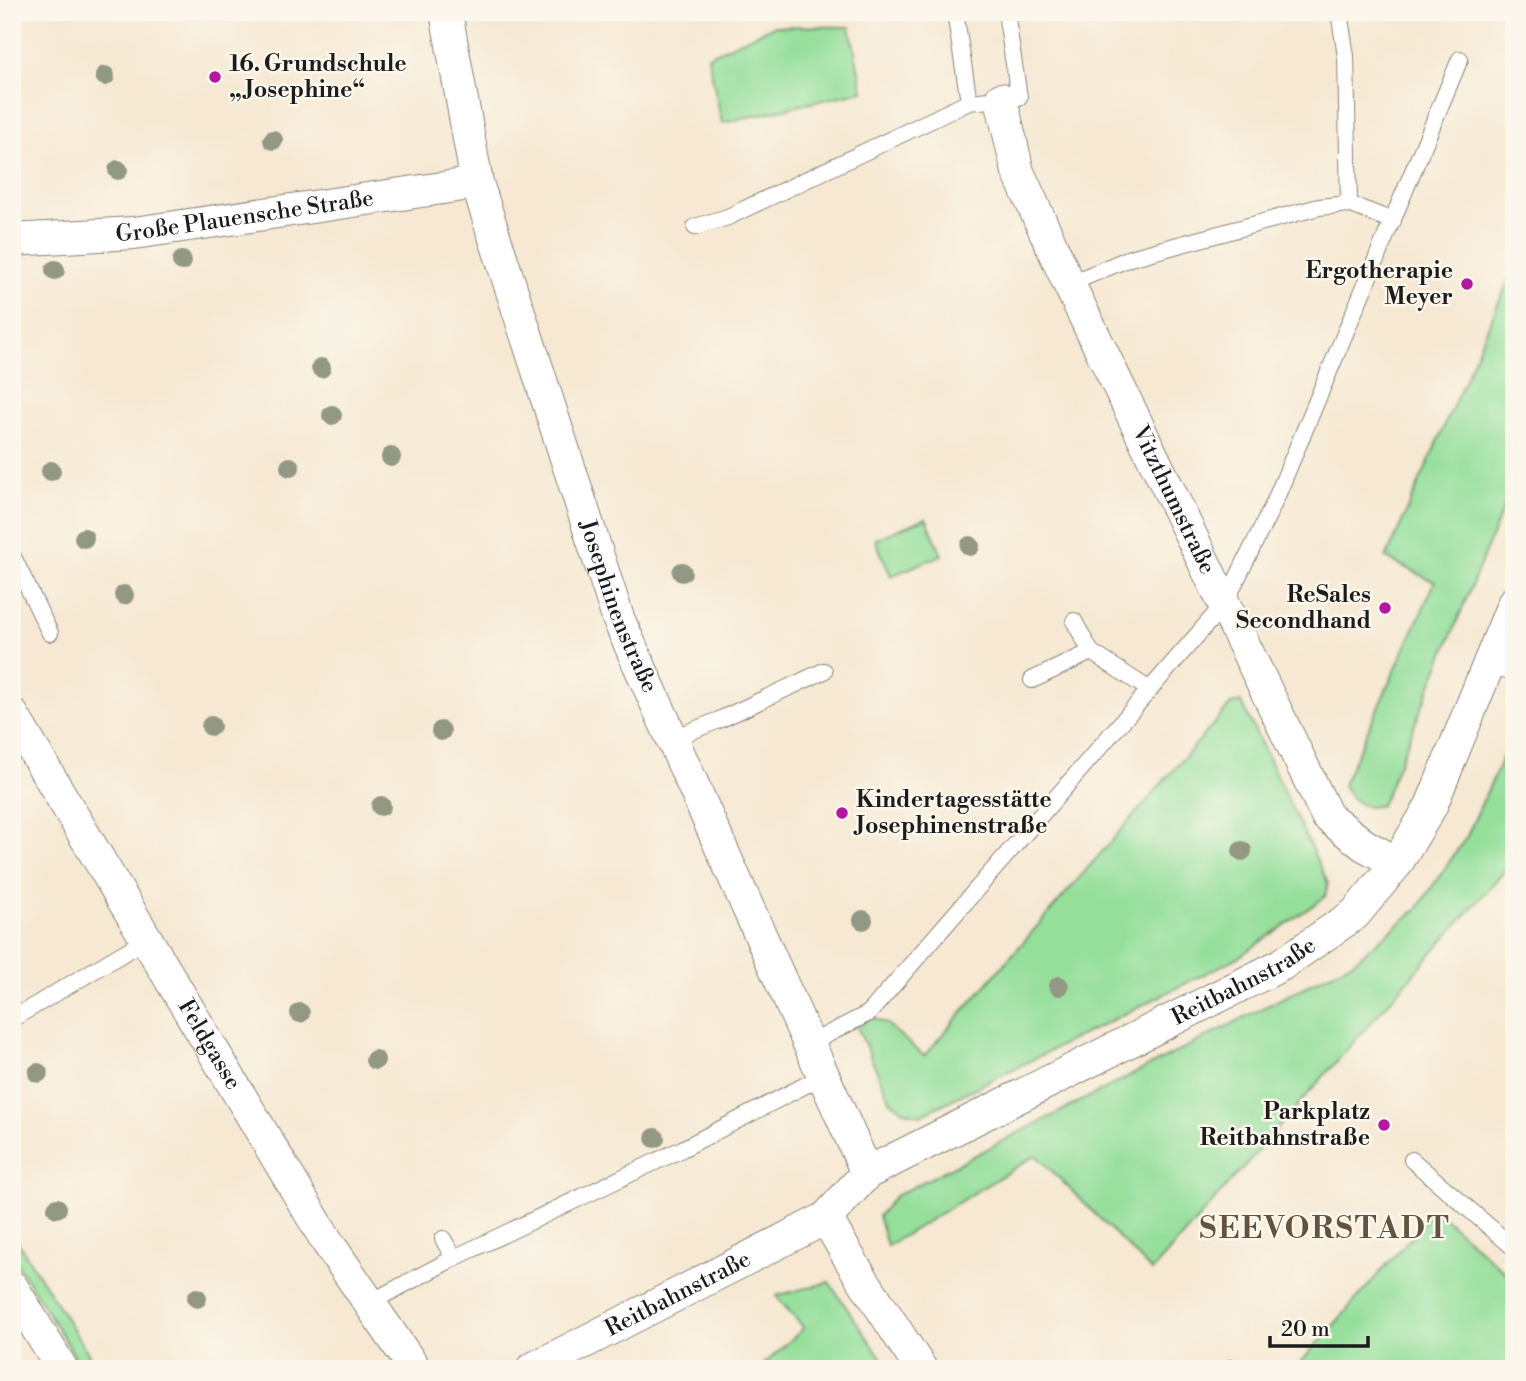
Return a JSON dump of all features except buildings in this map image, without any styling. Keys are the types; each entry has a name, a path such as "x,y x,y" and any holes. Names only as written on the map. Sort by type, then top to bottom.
{"street":[{"name":"Josephinenstraße","path":"446,12 477,183 618,618 867,1173"},
{"name":"Vitzthumstraße","path":"1001,99 1018,172 1069,284 1327,816 1364,845 1397,863"},
{"name":"Große Plauensche Straße","path":"12,240 134,233 477,183"},
{"name":"Reitbahnstraße","path":"532,1369 826,1218 867,1173 1281,965 1355,914 1397,863 1431,806 1502,668 1514,602"},
{"name":"Feldgasse","path":"12,714 328,1243 415,1369"},
{"path":"826,1218 921,1369"},
{"path":"12,1287 62,1369"}],"lane":[{"path":"955,12 969,102"},
{"path":"695,227 728,217 969,102 1020,97 1006,12"},
{"path":"1339,12 1346,55 1349,204"},
{"path":"809,1044 869,1013 1225,603 1274,503 1460,59"},
{"path":"1069,284 1129,258 1319,207 1349,204 1393,221"},
{"path":"12,555 18,581 50,633"},
{"path":"1074,621 1091,652 1150,690"},
{"path":"1032,680 1091,652"},
{"path":"671,739 719,720 824,671"},
{"path":"12,1019 147,939"},
{"path":"371,1302 454,1258 682,1149 825,1075"},
{"path":"1412,1160 1514,1248"},
{"path":"443,1239 454,1258"}],"green space":[{"path":"774,26 850,27 863,91 722,123 708,56"},
{"path":"1514,268 1514,482 1386,795 1381,805 1363,806 1350,796 1343,785 1435,582 1386,558"},
{"path":"926,518 942,555 891,576 875,539"},
{"path":"1241,702 1328,883 1325,897 1239,957 921,1115 904,1111 890,1100 857,1027 872,1017 887,1024 924,1056 1231,704"},
{"path":"1514,732 1514,860 1152,1271 1036,1155 887,1246 878,1216 895,1196 1353,962 1417,909 1467,836"},
{"path":"1435,1210 1514,1280 1514,1369 1295,1369"},
{"path":"12,1233 98,1369 83,1369 12,1256"},
{"path":"829,1282 889,1369 759,1369 804,1328 776,1296"}],"place":[{"name":"16. Grundschule „Josephine“","path":"215,77"},
{"name":"Ergotherapie Meyer","path":"1467,284"},
{"name":"ReSales Secondhand","path":"1385,608"},
{"name":"Kindertagesstätte Josephinenstraße","path":"842,813"},
{"name":"Parkplatz Reitbahnstraße","path":"1384,1125"}],"district":[{"name":"SEEVORSTADT","path":"1325,1229"}]}
